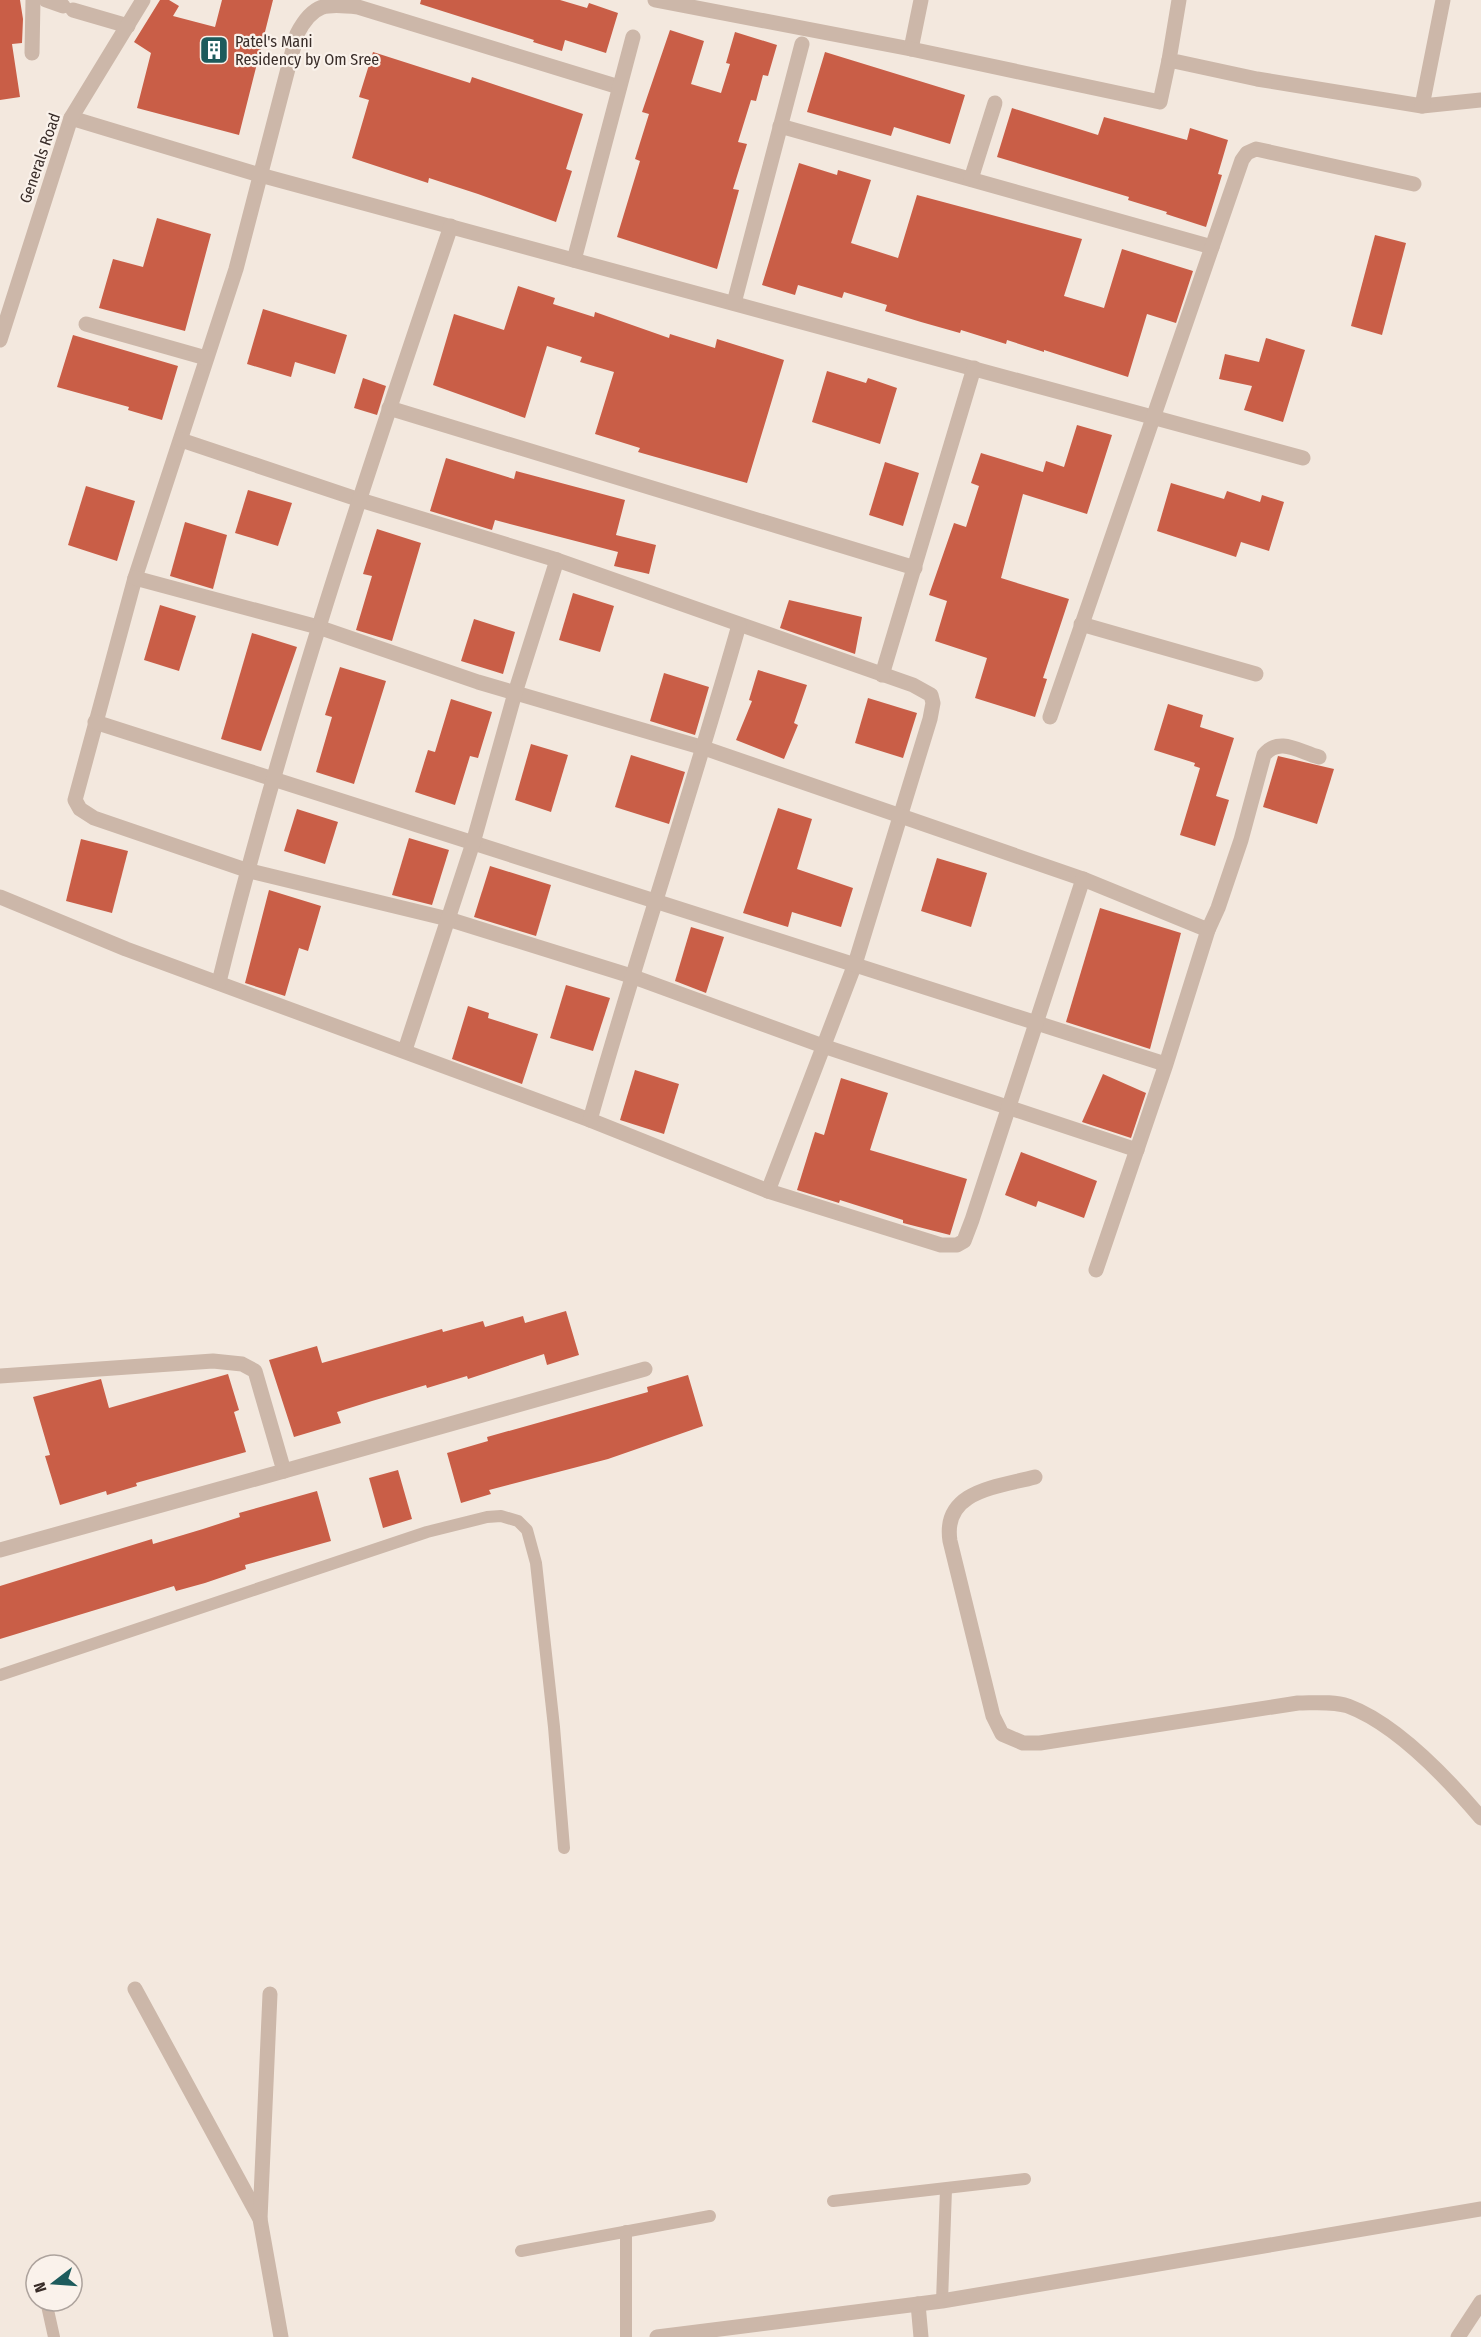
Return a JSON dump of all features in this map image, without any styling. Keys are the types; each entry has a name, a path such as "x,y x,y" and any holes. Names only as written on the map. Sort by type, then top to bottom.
{"street":[{"path":"32,53 33,0"},
{"path":"46,0 128,26"},
{"name":"Generals Road","path":"0,340 71,118 143,0"},
{"path":"655,0 911,49 1160,102 1179,0"},
{"path":"911,49 921,0"},
{"path":"1422,106 1443,0"},
{"path":"619,87 358,7 330,4 314,10 304,21 297,34 236,269 135,578 75,800 80,808 94,818 246,870 448,919 631,976 823,1046 1137,1150"},
{"path":"574,260 633,37"},
{"path":"734,303 802,44"},
{"path":"1169,60 1257,79 1422,106 1481,100"},
{"path":"971,178 995,103"},
{"path":"71,118 260,175 1303,458"},
{"path":"780,126 1212,247"},
{"path":"1050,717 1242,160 1247,153 1256,149 1414,184"},
{"path":"219,982 271,779 389,408 451,226"},
{"path":"86,324 206,358"},
{"path":"882,675 974,368"},
{"path":"389,408 915,568"},
{"path":"181,440 360,500 557,560 925,689 931,694 933,704 855,964 768,1191"},
{"path":"405,1050 473,843 515,693 557,560"},
{"path":"135,578 318,627 515,693 704,748 1083,879 1208,930"},
{"path":"1081,624 1256,674"},
{"path":"591,1120 631,976 657,902 739,625"},
{"path":"95,722 1165,1064"},
{"path":"1096,1270 1208,930 1218,908 1241,840 1264,755 1271,747 1280,744 1319,757"},
{"path":"0,897 126,949 591,1120 768,1191 914,1238 941,1245 957,1245 964,1241 972,1220 1083,879"},
{"path":"0,1377 213,1361 242,1364 255,1371 284,1471"},
{"path":"0,1550 645,1369"},
{"path":"1035,1477 971,1495 960,1502 948,1520 950,1541 993,1716 1002,1734 1023,1743 1040,1743 1298,1703 1324,1702 1347,1706 1383,1724 1428,1764 1481,1818"},
{"path":"135,1989 260,2219"},
{"path":"270,1994 260,2219 281,2337"},
{"path":"657,2337 942,2301 1481,2209"},
{"path":"1458,2337 1481,2302"},
{"path":"918,2304 921,2337"}],"lane":[{"path":"0,1675 427,1532 487,1517 501,1516 518,1521 527,1530 536,1563 554,1727 564,1848"},
{"path":"833,2201 1025,2180"},
{"path":"942,2301 946,2189"},
{"path":"521,2251 710,2216"},
{"path":"626,2231 626,2337"},
{"path":"49,2313 54,2337"}],"building":[{"path":"0,0 20,0 23,19 22,43 12,44 20,97 0,100"},
{"name":"Patel's Mani Residency by Om Sree","path":"160,0 169,0 179,6 173,16 215,27 222,0 273,0 239,135 137,108 151,53 134,42"},
{"path":"421,0 560,0 587,8 589,3 618,13 606,53 565,40 562,51 420,4"},
{"path":"670,30 704,41 691,84 721,93 730,64 726,63 735,32 777,45 768,76 763,75 756,101 751,100 738,142 747,144 733,189 739,190 717,269 617,237 640,161 635,159 649,114 642,112"},
{"path":"373,52 470,83 472,77 583,114 566,169 572,171 556,222 429,178 428,183 352,158 369,100 359,97"},
{"path":"825,52 965,95 950,144 894,127 891,136 807,112"},
{"path":"1012,108 1098,135 1104,117 1187,140 1190,128 1228,140 1218,174 1222,175 1206,227 1128,200 1129,197 997,157"},
{"path":"799,163 837,175 838,170 871,180 851,243 898,258 917,195 1082,239 1064,296 1104,308 1122,249 1193,271 1176,323 1147,314 1128,377 1007,340 1006,344 961,330 960,333 921,322 885,311 887,305 844,292 842,298 798,285 795,295 762,285"},
{"path":"157,218 211,234 185,331 99,308 113,259 143,267"},
{"path":"1375,235 1406,243 1382,335 1351,326"},
{"path":"518,286 555,298 553,304 594,317 595,312 669,338 670,334 715,348 717,339 784,360 747,483 638,452 640,448 595,434 614,372 580,362 582,357 547,346 525,418 433,385 454,314 504,330"},
{"path":"263,309 347,335 335,374 295,362 291,377 247,364"},
{"path":"73,335 178,366 162,420 128,410 129,407 57,387"},
{"path":"1266,338 1305,350 1283,422 1244,410 1252,386 1219,379 1225,354 1259,362"},
{"path":"827,371 866,383 868,378 897,388 880,444 812,422"},
{"path":"363,378 386,386 377,415 354,408"},
{"path":"1077,425 1112,435 1087,514 1023,494 1001,578 1069,599 1043,678 1047,679 1035,717 975,698 987,658 935,641 947,601 929,595 954,523 966,527 979,486 971,483 981,453 1043,472 1046,461 1064,467"},
{"path":"446,458 514,479 516,471 625,500 616,535 656,545 649,574 614,566 618,552 495,520 492,530 430,511"},
{"path":"885,462 919,473 903,526 869,515"},
{"path":"1171,483 1224,499 1227,491 1260,502 1262,495 1284,502 1269,551 1241,542 1236,557 1157,531"},
{"path":"86,486 135,501 117,561 68,545"},
{"path":"248,490 292,503 278,546 235,533"},
{"path":"185,522 227,535 213,589 170,576"},
{"path":"377,529 421,543 392,641 356,630 372,576 363,574"},
{"path":"573,593 614,606 600,652 559,640"},
{"path":"789,600 862,617 855,654 780,628"},
{"path":"160,605 196,616 179,671 144,660"},
{"path":"474,619 515,632 503,674 461,661"},
{"path":"252,633 297,647 261,751 221,739"},
{"path":"340,667 386,681 354,784 316,772 332,717 325,715"},
{"path":"758,670 807,685 794,723 798,725 784,759 736,740 752,701 749,700"},
{"path":"664,673 709,687 695,735 650,721"},
{"path":"868,698 917,713 903,758 855,743"},
{"path":"451,699 492,712 478,758 470,756 455,805 415,792 428,750 435,752"},
{"path":"1168,704 1203,715 1200,727 1234,738 1216,796 1229,800 1215,846 1180,835 1200,768 1194,766 1195,763 1154,750"},
{"path":"531,744 568,755 551,812 515,800"},
{"path":"631,755 685,772 669,824 615,807"},
{"path":"1278,756 1334,769 1317,824 1263,807"},
{"path":"778,808 812,819 797,869 853,888 841,927 792,912 788,927 743,913"},
{"path":"297,809 338,822 325,864 284,851"},
{"path":"409,838 449,850 432,905 392,895"},
{"path":"81,839 128,851 112,913 66,901"},
{"path":"937,858 987,873 971,927 921,911"},
{"path":"490,866 551,885 536,936 474,917"},
{"path":"269,890 321,906 308,951 299,948 285,996 245,983"},
{"path":"1100,908 1181,933 1150,1049 1066,1022"},
{"path":"691,927 724,937 706,993 675,981"},
{"path":"566,985 610,998 593,1051 550,1038"},
{"path":"468,1006 489,1013 488,1018 538,1034 522,1084 452,1059"},
{"path":"635,1070 679,1084 664,1134 620,1120"},
{"path":"1103,1074 1146,1093 1131,1138 1082,1122"},
{"path":"841,1078 888,1093 870,1150 967,1179 950,1235 903,1223 903,1220 840,1200 839,1203 797,1190 815,1132 824,1135"},
{"path":"1021,1152 1097,1181 1084,1218 1038,1201 1036,1207 1005,1195"},
{"path":"566,1311 579,1355 547,1365 544,1354 468,1379 467,1376 427,1388 426,1385 337,1412 341,1423 294,1437 269,1360 317,1346 322,1363 442,1329 443,1332 483,1321 485,1327 523,1316 525,1323"},
{"path":"228,1374 239,1410 234,1412 246,1452 136,1483 137,1486 107,1495 106,1491 60,1505 45,1456 50,1455 33,1397 101,1379 109,1408"},
{"path":"688,1375 703,1426 608,1459 489,1490 491,1494 461,1503 447,1453 488,1441 487,1437 648,1392 647,1387"},
{"path":"398,1470 412,1519 383,1528 369,1478"},
{"path":"317,1491 331,1541 245,1565 246,1569 205,1583 176,1591 174,1586 0,1639 0,1586 152,1539 153,1544 240,1517 239,1513"}],"place":[{"name":"Patel's Mani Residency by Om Sree","path":"214,50"}]}
